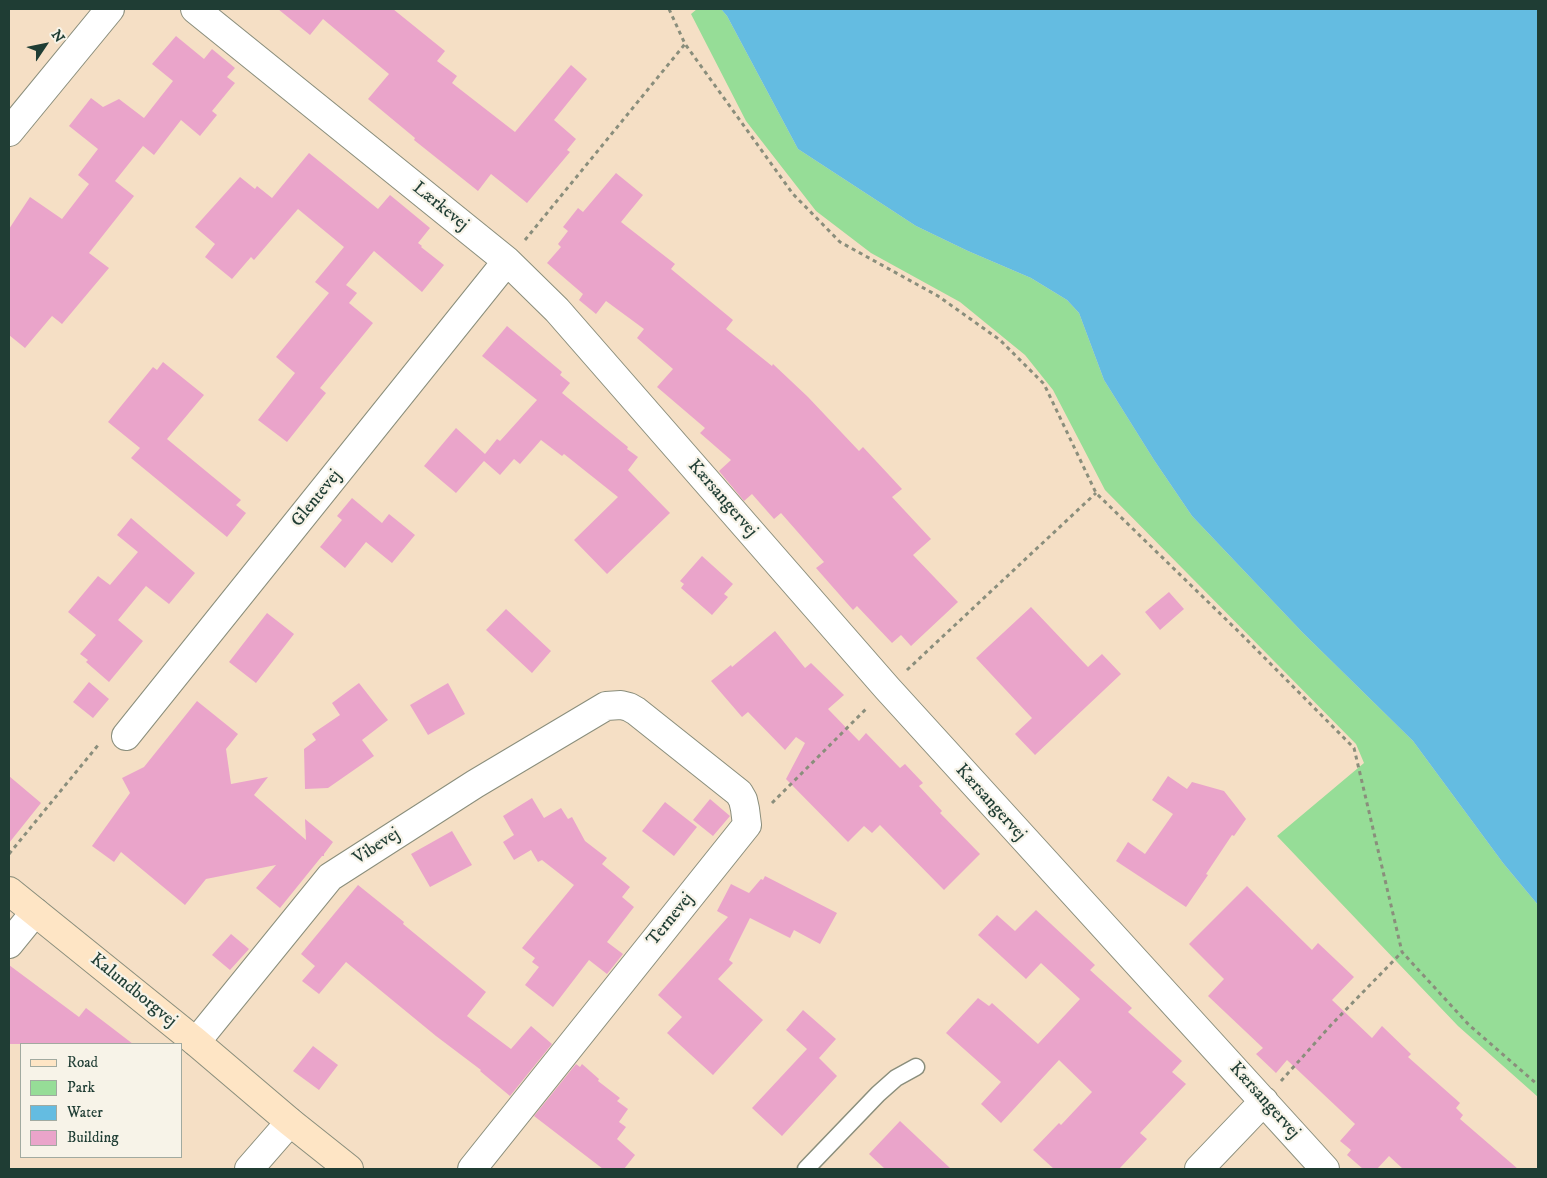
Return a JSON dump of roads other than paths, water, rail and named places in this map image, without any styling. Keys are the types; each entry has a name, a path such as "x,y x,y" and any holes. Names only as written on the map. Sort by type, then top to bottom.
{"street":[{"path":"9,132 110,9"},
{"name":"Lærkevej","path":"195,9 507,261 557,310 662,430"},
{"name":"Glentevej","path":"126,736 507,261"},
{"name":"Kærsangervej","path":"662,430 976,788 1325,1169"},
{"name":"Ternevej","path":"472,1169 747,825 743,800 739,793 636,711 621,704 606,706"},
{"name":"Vibevej","path":"196,1042 330,877 475,784 606,706"},
{"name":"Kalundborgvej","path":"9,891 349,1169"},
{"path":"9,944 35,912"},
{"path":"1199,1169 1264,1101"},
{"path":"249,1169 290,1122"}],"lane":[{"path":"806,1169 878,1094 896,1078 916,1066"}],"water":[{"path":"721,9 1538,9 1538,905 1503,863 1413,741 1303,633 1192,516 1104,380 1079,313 1067,300 1031,278 916,226 798,149 727,16"}]}
